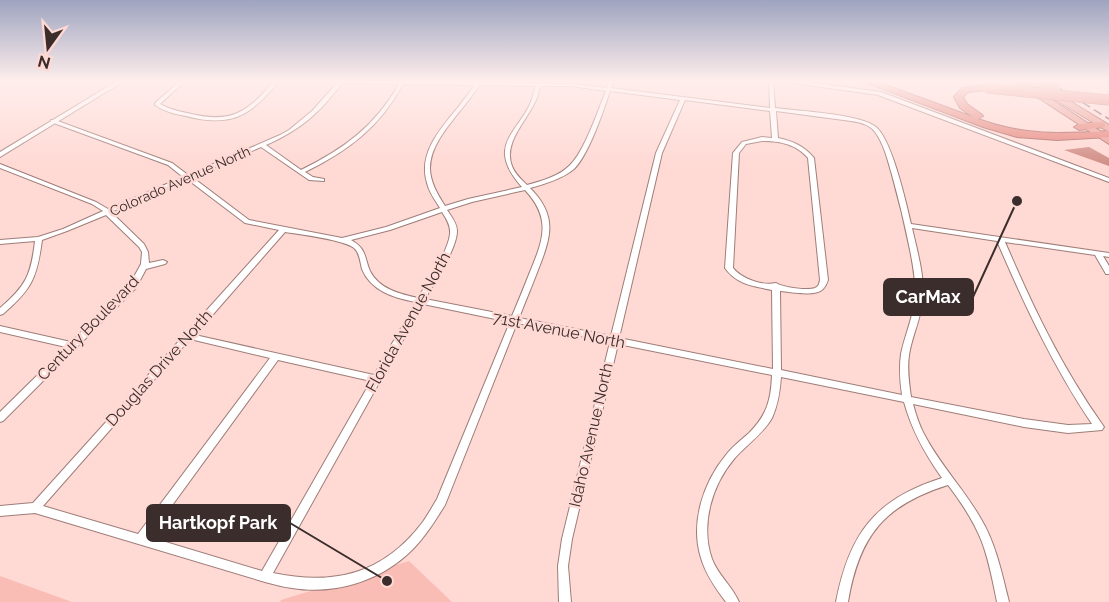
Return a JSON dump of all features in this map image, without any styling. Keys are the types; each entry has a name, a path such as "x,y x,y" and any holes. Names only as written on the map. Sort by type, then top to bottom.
{"highway":[{"path":"943,109 1017,134 1057,137 1106,133"},
{"path":"968,109 974,114 1011,126 1045,130 1087,126"},
{"path":"1060,109 1087,126 1106,133"},
{"path":"1072,109 1106,133"}],"street":[{"path":"0,154 73,109"},
{"path":"171,109 205,121 226,120 249,109"},
{"name":"Colorado Avenue North","path":"0,242 39,238 65,230 261,145 301,124 317,109"},
{"path":"301,172 339,152 362,136 386,109"},
{"name":"Florida Avenue North","path":"265,577 452,242 453,226 429,182 426,165 435,142 459,109"},
{"path":"0,511 34,507 301,586 322,586 366,575 385,565 420,536 441,501 547,236 543,208 510,165 507,153 529,109"},
{"path":"341,240 370,235 444,209 556,177 576,164 600,109"},
{"name":"Idaho Avenue North","path":"564,602 563,566 567,539 659,153 679,109"},
{"path":"766,109 851,119 869,124 881,136 897,185 919,275 917,313 904,361 903,374 908,400 915,426 923,443 980,526 988,544 1003,602"},
{"path":"922,109 1109,180"},
{"path":"773,110 775,140"},
{"name":"71st Avenue North","path":"53,121 161,159 189,177 247,222 350,242 362,251 365,267 376,284 397,296 1024,423 1068,429 1099,427 1048,348 1000,239"},
{"path":"775,140 798,146 811,158 824,280 820,288 809,291 743,280 732,273 728,264 737,149 750,141 775,140"},
{"path":"261,145 311,179 322,180"},
{"name":"Century Boulevard","path":"0,166 94,203 107,212 142,246 145,252 144,267 133,286 0,418"},
{"path":"907,225 1109,255"},
{"name":"Douglas Drive North","path":"34,507 284,229"},
{"path":"0,312 20,295 33,278 39,238"},
{"path":"1098,254 1109,272"},
{"path":"144,267 163,262"},
{"path":"733,602 711,571 704,553 703,518 708,496 728,460 764,423 774,399 776,286"},
{"path":"0,329 73,346"},
{"path":"188,336 375,379"},
{"path":"141,539 276,356"},
{"path":"842,602 844,580 853,555 865,533 897,501 917,490 949,480"}],"shaded area":[{"path":"1089,147 1109,158 1109,166 1064,150"},
{"path":"409,561 452,602 280,602 281,600"},
{"path":"0,576 72,602 0,602"}],"railway":[{"path":"1093,109 1109,119"}],"place":[{"name":"CarMax","path":"1017,201"},
{"name":"Hartkopf Park","path":"387,581"}]}
